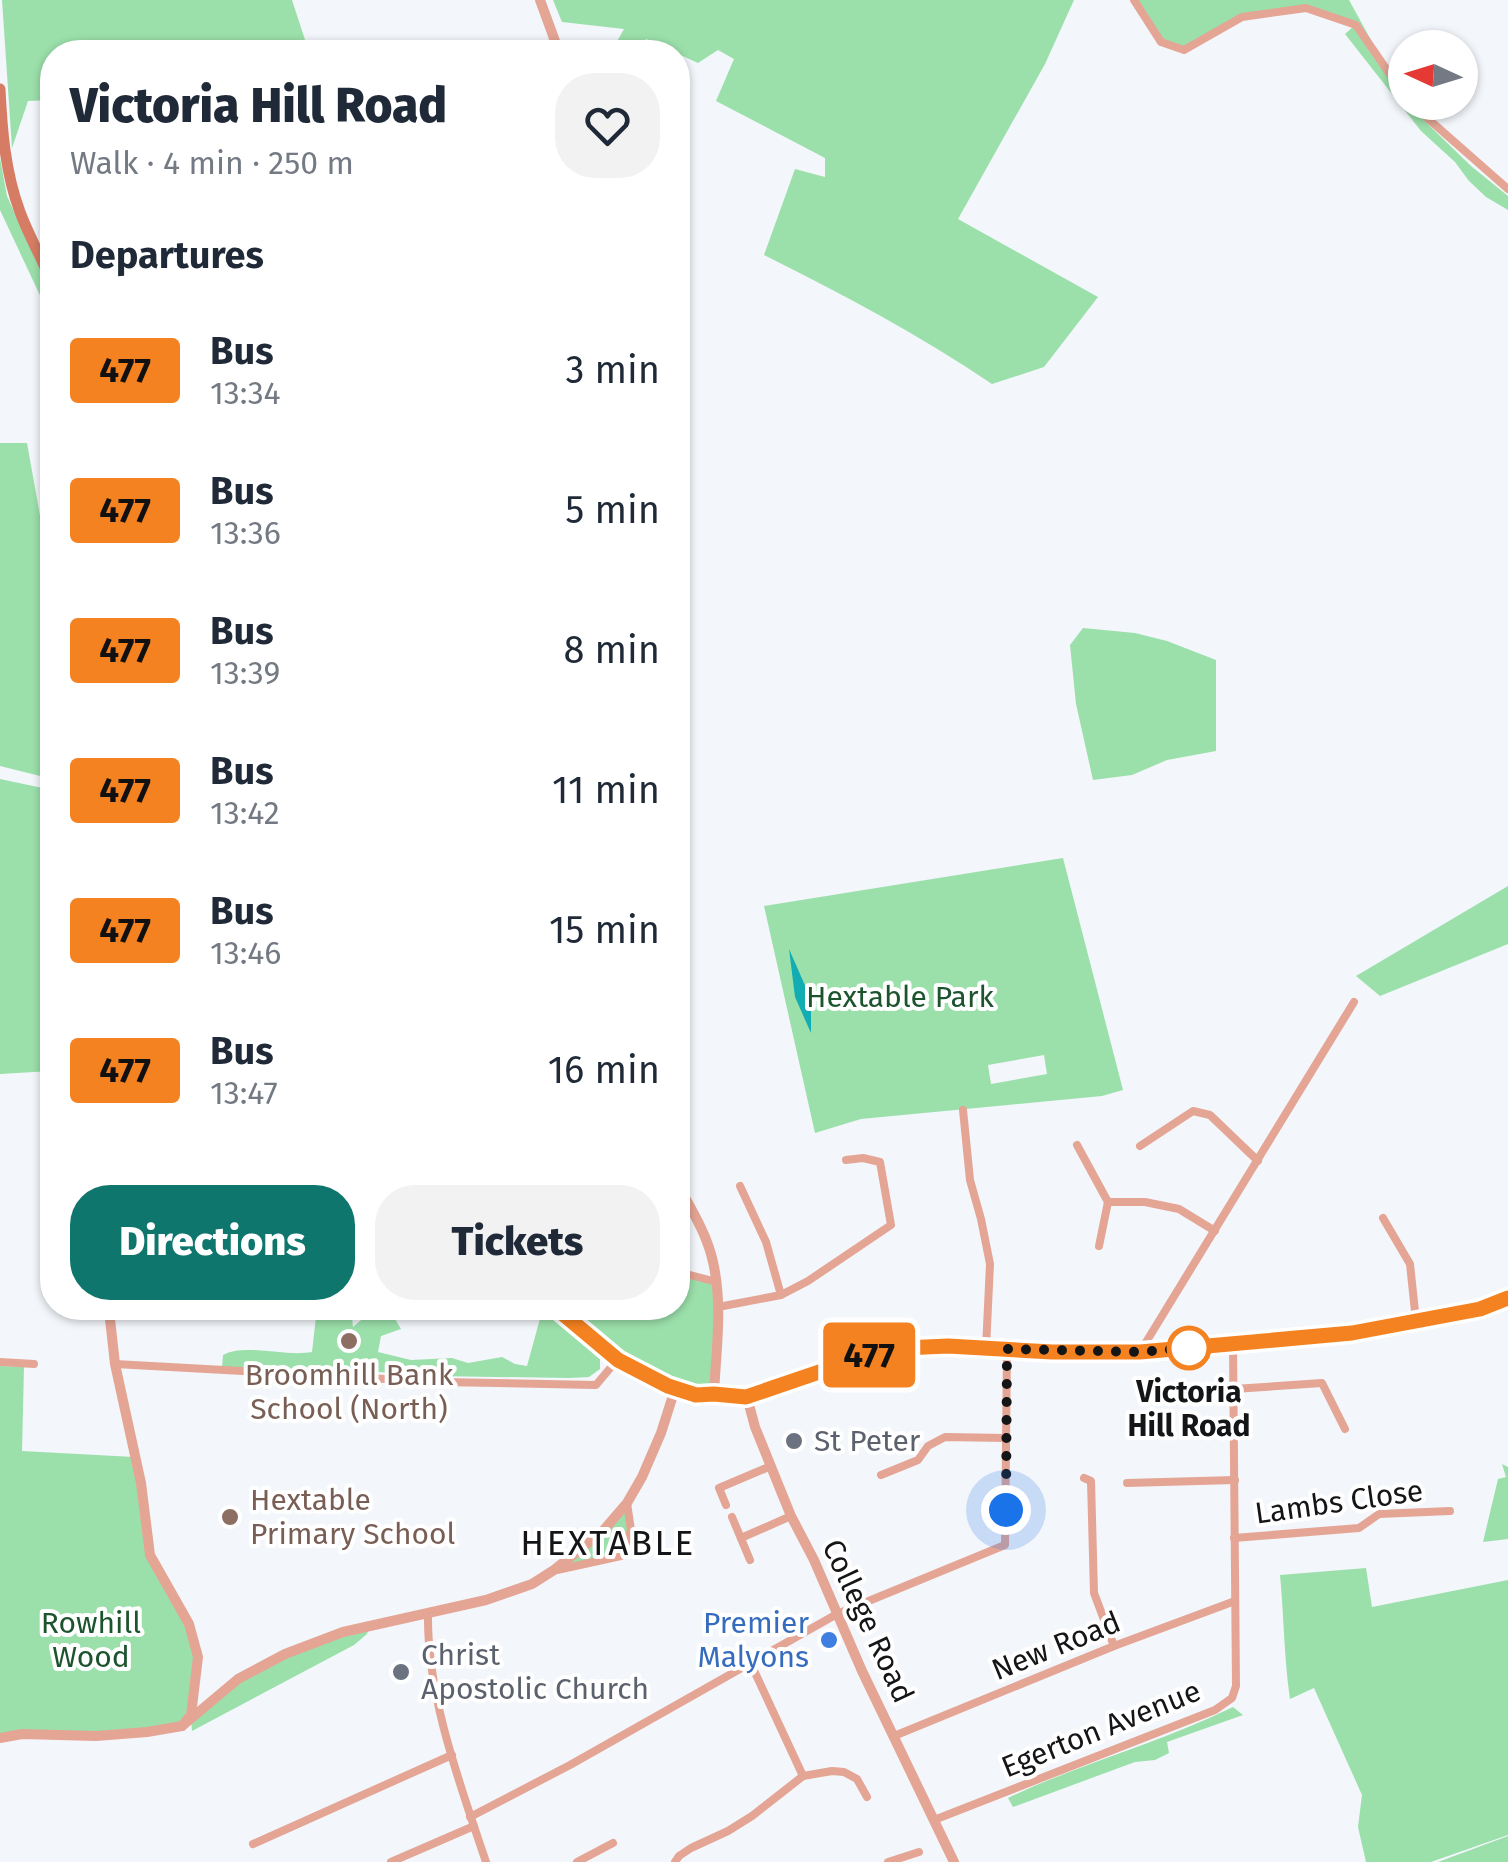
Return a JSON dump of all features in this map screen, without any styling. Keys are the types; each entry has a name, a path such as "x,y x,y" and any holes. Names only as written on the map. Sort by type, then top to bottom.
{"main road":[{"path":"0,89 10,176 20,211 40,255"},
{"path":"570,1320 618,1360 675,1389 696,1395 746,1397 872,1354 925,1346 1140,1352 1352,1333 1486,1307 1508,1298"}],"street":[{"path":"540,0 555,40"},
{"path":"1134,0 1161,42 1184,50 1242,18 1306,8 1356,24 1388,71"},
{"path":"1430,120 1508,189"},
{"path":"1140,1352 1354,1002"},
{"path":"963,1110 970,1180 990,1264 986,1348"},
{"path":"1140,1146 1193,1110 1210,1115 1258,1161"},
{"path":"1077,1145 1108,1202 1099,1246"},
{"path":"718,1307 780,1295 808,1281 890,1225 880,1162 864,1158 846,1160"},
{"path":"740,1186 766,1242 780,1295"},
{"path":"1108,1202 1145,1202 1179,1210 1214,1232"},
{"path":"690,1209 708,1244 717,1282 714,1394"},
{"path":"1382,1218 1410,1264 1416,1322"},
{"path":"690,1275 717,1282"},
{"path":"110,1320 115,1364 141,1484 150,1555 189,1624 198,1656 191,1715 182,1726"},
{"name":"Egerton Avenue","path":"934,1820 1215,1710 1232,1698 1236,1686 1233,1344"},
{"path":"390,1862 472,1822 837,1614 1006,1545 1007,1349"},
{"path":"115,1364 440,1382 596,1385 618,1360"},
{"path":"0,1362 34,1364"},
{"path":"1234,1389 1322,1383 1346,1429"},
{"path":"0,1738 22,1734 96,1736 182,1726 238,1680 286,1654 343,1632 486,1600 532,1584 602,1532 627,1504 662,1432 675,1389"},
{"name":"College Road","path":"746,1397 792,1516 954,1862"},
{"path":"881,1476 899,1463 918,1460 928,1446 945,1437 1006,1438"},
{"path":"726,1505 719,1488 771,1466"},
{"path":"1084,1478 1091,1480 1094,1593 1114,1646"},
{"path":"1127,1483 1235,1480"},
{"path":"554,1570 622,1556 632,1530 627,1504"},
{"name":"Lambs Close","path":"1234,1538 1359,1528 1380,1514 1450,1511"},
{"path":"740,1538 792,1516"},
{"path":"732,1518 750,1560"},
{"name":"New Road","path":"894,1736 1114,1646 1236,1602"},
{"path":"428,1614 428,1644 452,1755 486,1862"},
{"path":"751,1664 803,1776"},
{"path":"253,1844 452,1755"},
{"path":"675,1862 691,1848 752,1816 803,1776 844,1772 857,1779 867,1797"},
{"path":"578,1862 613,1842"},
{"path":"888,1862 919,1852"}],"green space":[{"path":"2,0 292,0 305,40 40,40 40,100 28,101 12,148"},
{"path":"553,0 1074,0 1045,64 958,219 1098,297 1044,367 992,384 880,316 764,255 795,169 825,177 825,158 716,101 734,59 718,50 698,63 690,59 690,40 618,40 624,29 562,22"},
{"path":"1138,0 1349,0 1388,71 1388,89 1345,34 1355,25 1305,8 1242,17 1184,50 1161,42"},
{"path":"1412,120 1424,120 1508,196 1508,210 1486,197"},
{"path":"0,158 7,196 40,269 40,295 0,210"},
{"path":"0,443 27,443 40,516 40,776 0,766"},
{"path":"1083,628 1135,633 1216,660 1216,751 1167,760 1132,775 1093,780 1076,704 1070,645"},
{"path":"0,779 40,787 40,1072 0,1074"},
{"name":"Hextable Park","path":"1063,858 1123,1090 1102,1096 861,1119 815,1133 764,906","holes":["1044,1055 1047,1074 991,1084 988,1065"]},
{"path":"1508,886 1508,944 1380,996 1356,976"},
{"path":"690,1275 716,1283 714,1393 671,1386 610,1350 571,1320 690,1320"},
{"path":"316,1320 352,1320 353,1327 361,1320 396,1320 401,1329 381,1336 378,1352 411,1360 452,1358 468,1363 502,1357 527,1366 540,1320 560,1320 600,1355 600,1369 589,1377 569,1378 222,1367 223,1355 232,1352 312,1352"},
{"name":"Rowhill Wood","path":"0,1366 24,1367 22,1451 134,1457 149,1555 188,1625 197,1657 193,1695 182,1724 147,1731 0,1738"},
{"path":"1502,1464 1508,1467 1508,1539 1483,1542 1498,1479 1506,1477"},
{"path":"625,1505 630,1530 620,1556 557,1569"},
{"path":"1366,1568 1372,1607 1508,1580 1508,1835 1431,1862 1366,1862 1358,1827 1362,1795 1314,1688 1290,1699 1280,1575"},
{"path":"370,1626 354,1645 192,1731 191,1719 238,1680 285,1654"},
{"path":"1233,1707 1243,1715 1167,1742 1169,1753 1155,1760 1135,1762 1013,1807 1008,1798 1177,1731"},
{"path":"1508,1836 1508,1862 1438,1862"}],"water":[{"path":"789,949 811,999 811,1033 795,997"}],"bus line":[{"name":"477","path":"570,1320 628,1367 668,1386 696,1395 746,1397 872,1354 904,1348 1140,1352 1352,1333 1480,1309 1508,1298"}],"place":[{"name":"Broomhill Bank School (North)","path":"349,1341"},
{"name":"Victoria Hill Road","path":"1189,1348"},
{"name":"St Peter","path":"794,1441"},
{"name":"Hextable Primary School","path":"230,1517"},
{"name":"Premier Malyons","path":"829,1640"},
{"name":"Christ Apostolic Church","path":"401,1672"}],"district":[{"name":"HEXTABLE","path":"608,1543"}],"route":[{"path":"1006,1510 1007,1349 1140,1352 1189,1348"}]}
